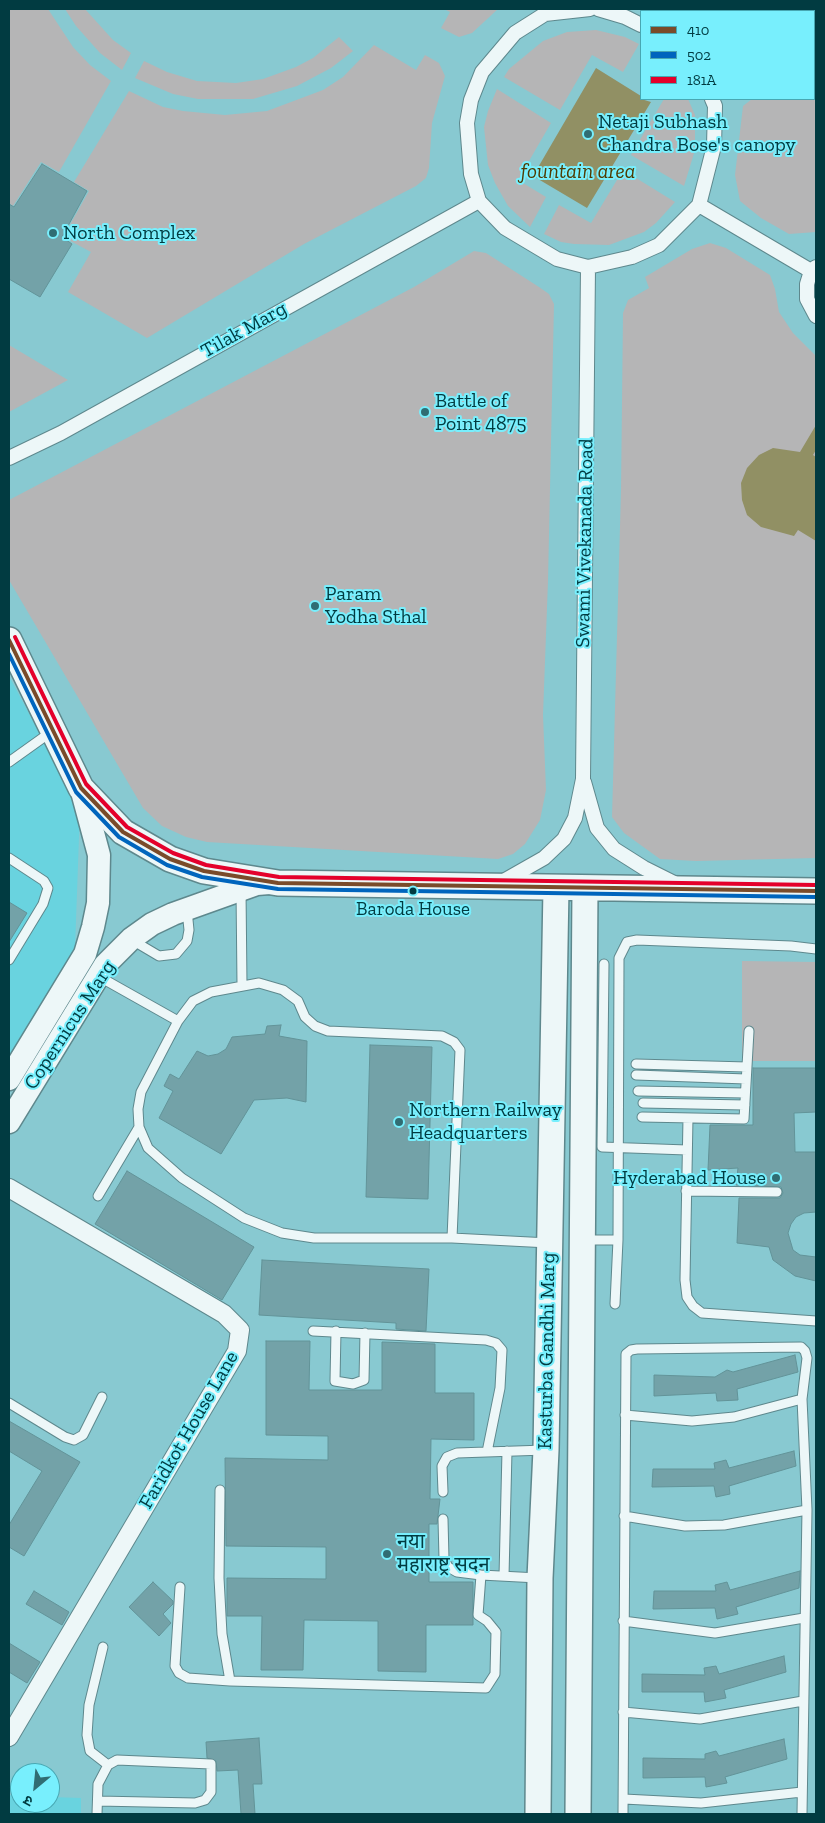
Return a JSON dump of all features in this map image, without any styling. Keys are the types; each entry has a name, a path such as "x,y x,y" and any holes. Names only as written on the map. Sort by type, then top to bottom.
{"main road":[{"path":"9,640 81,788 123,832 170,859 204,871 278,883 816,891"},
{"name":"Kasturba Gandhi Marg","path":"538,1814 540,1578 546,1450 556,888"},
{"name":"Kasturba Gandhi Marg","path":"578,1814 585,889"}],"street":[{"path":"590,9 545,14 515,33 482,72 471,100 468,124 471,174 479,201 505,228 557,259 588,267 632,257 659,245 699,204 714,146 715,106 712,100"},
{"path":"598,9 625,16 640,24"},
{"name":"Tilak Marg","path":"9,458 61,433 479,201"},
{"path":"699,204 813,269 807,284 807,299 816,316"},
{"name":"Swami Vivekanada Road","path":"584,779 588,267"},
{"path":"495,887 544,858 564,839 575,818 584,779"},
{"path":"584,779 597,828 614,850 665,880 695,890"},
{"name":"Copernicus Marg","path":"9,1079 85,954 96,911 99,884 98,855 81,788"},
{"name":"Copernicus Marg","path":"9,1122 101,971 131,939 152,924 187,909 257,884 278,883"},
{"path":"85,954 101,971"},
{"name":"Faridkot House Lane","path":"9,1188 224,1314 240,1330 237,1351 9,1737"}],"lane":[{"path":"9,762 53,730"},
{"path":"9,858 44,881 48,888 43,904 12,947 9,960"},
{"path":"242,890 242,985"},
{"path":"131,939 160,956 176,954 187,941 187,909"},
{"path":"615,1304 618,1240 619,958 627,942 637,940 791,946 816,949"},
{"path":"604,964 602,1147 687,1150"},
{"path":"101,971 178,1021"},
{"path":"452,1238 460,1050 454,1042 442,1036 328,1031 314,1026 305,1017 298,1001 283,990 259,983 210,992 193,1001 178,1021 142,1092 138,1109 139,1127 148,1148 182,1178 244,1218 282,1233 314,1238 452,1238 549,1243"},
{"path":"642,1117 744,1119 749,1031"},
{"path":"636,1064 747,1067"},
{"path":"636,1075 746,1079"},
{"path":"638,1090 745,1093"},
{"path":"643,1103 744,1105"},
{"path":"688,1118 685,1280 687,1297 693,1306 702,1313 816,1321"},
{"path":"98,1196 139,1127"},
{"path":"686,1191 777,1192"},
{"path":"582,1240 618,1240"},
{"path":"314,1331 486,1340 496,1343 502,1350 500,1388 487,1452"},
{"path":"336,1331 335,1381 353,1384 364,1380 365,1333"},
{"path":"623,1814 626,1354 631,1350 637,1349 800,1347 805,1350 807,1358 802,1400 807,1510 802,1814"},
{"path":"9,1403 65,1437 74,1440 83,1435 102,1397"},
{"path":"625,1415 692,1421 734,1417 802,1400"},
{"path":"443,1492 442,1466 448,1457 457,1453 546,1450"},
{"path":"504,1576 507,1452"},
{"path":"220,1490 222,1634 230,1681"},
{"path":"624,1516 685,1526 724,1525 807,1510"},
{"path":"443,1519 444,1559 448,1567 457,1572 481,1575 540,1578"},
{"path":"180,1587 175,1666 179,1673 188,1678 230,1681 486,1688 495,1674 496,1632 487,1621 478,1615 481,1575"},
{"path":"624,1621 715,1633 804,1618"},
{"path":"103,1648 90,1705 87,1735 90,1751 108,1765"},
{"path":"623,1712 700,1719 803,1700"},
{"path":"98,1801 195,1803 205,1800 211,1792 211,1764 117,1760 108,1765 98,1784 98,1801 98,1814"},
{"path":"624,1799 701,1803 802,1792"}],"shaded area":[{"path":"9,9 48,9 73,47 90,65 111,81 59,172 41,162 13,206 9,203"},
{"path":"65,9 85,9 113,40 131,53 122,70 100,53 76,26"},
{"path":"444,9 498,9 472,33 459,37 441,28 450,12"},
{"path":"662,9 742,9 740,10"},
{"path":"596,30 625,37 639,44 623,72 592,55 560,110 504,77 509,69 543,41 567,32"},
{"path":"339,37 353,51 331,68 297,86 253,99 198,99 173,94 135,78 144,61 167,72 197,81 236,83 263,79 296,67 313,58"},
{"path":"374,45 416,70 425,55 439,63 445,76 432,123 429,168 426,178 416,186 304,244 147,338 68,292 91,252 63,237 89,191 74,182 129,91 163,107 183,111 225,115 267,111 323,90 343,77"},
{"path":"815,58 816,232 789,234 761,218 740,201 735,175 743,106 751,100 815,100"},
{"path":"497,89 551,123 518,180 546,197 530,227 508,206 495,183 488,165 484,127"},
{"path":"663,100 688,100 695,115 695,150 684,186 631,155"},
{"path":"623,170 675,202 656,223 644,232 609,245 561,242 544,234 559,205 591,223"},
{"path":"710,243 726,248 770,275 775,289 779,312 793,333 816,356 816,858 696,861 660,859 624,833 612,817 621,490 623,313 628,300 649,288 645,277 692,249"},
{"path":"474,251 486,253 539,287 549,294 554,304 543,715 546,790 540,820 525,844 513,854 498,859 207,842 186,837 162,826 143,808 9,580 9,500 414,287"},
{"path":"9,345 68,380 9,412"},
{"path":"9,676 80,809 75,948 9,1057"},
{"path":"742,961 816,962 816,1061 742,1061"},
{"path":"9,1795 10,1813 60,1813 60,1797 81,1798 81,1814 9,1814"}],"water":[{"name":"fountain area","path":"596,68 640,95 640,100 651,102 587,208 533,176"},
{"path":"816,425 816,450 813,455 816,457 816,541 798,530 794,536 761,527 747,515 742,500 741,483 747,468 759,455 773,448 800,452"}],"building":[{"name":"North Complex","path":"42,164 87,191 62,237 72,244 40,297 9,279 9,204 14,207"},
{"path":"9,902 27,913 9,942"},
{"path":"281,1025 279,1036 307,1041 306,1102 287,1098 254,1100 221,1154 159,1118 173,1091 164,1086 170,1074 179,1079 197,1051 208,1056 218,1054 226,1049 232,1037 265,1034 267,1026"},
{"name":"Northern Railway Headquarters","path":"370,1045 432,1047 428,1199 366,1197"},
{"name":"Hyderabad House","path":"753,1068 816,1068 816,1112 794,1113 795,1152 816,1152 816,1212 804,1213 796,1217 788,1233 793,1250 800,1255 816,1257 816,1281 795,1276 773,1260 769,1247 737,1243 739,1198 780,1198 783,1193 781,1187 736,1185 738,1168 708,1170 710,1125 753,1125"},
{"path":"127,1171 254,1247 222,1300 95,1224"},
{"path":"262,1260 429,1269 426,1331 396,1329 396,1323 259,1315"},
{"path":"266,1341 310,1341 309,1390 382,1390 382,1342 435,1344 435,1393 474,1393 474,1440 431,1439 430,1499 440,1499 437,1524 429,1524 429,1582 473,1582 473,1625 426,1625 426,1672 378,1671 378,1621 304,1620 303,1670 261,1670 262,1616 227,1616 227,1578 326,1579 326,1547 226,1546 225,1458 328,1460 328,1436 266,1435"},
{"path":"795,1355 798,1372 737,1389 738,1400 717,1401 716,1393 654,1396 654,1375 715,1377 727,1370 733,1372"},
{"path":"9,1421 80,1462 24,1556 9,1547 9,1525 42,1471 9,1451"},
{"path":"794,1451 796,1466 729,1486 730,1494 716,1497 714,1486 652,1487 653,1469 715,1469 714,1463 726,1460 729,1468"},
{"path":"800,1571 799,1588 736,1607 738,1614 717,1619 715,1608 653,1609 654,1591 716,1591 715,1585 727,1582 730,1590"},
{"path":"153,1582 173,1601 173,1604 163,1614 171,1623 159,1636 129,1607"},
{"path":"34,1591 69,1612 62,1625 26,1604"},
{"path":"9,1643 40,1662 27,1683 9,1672"},
{"path":"784,1656 786,1672 724,1690 726,1698 705,1702 704,1692 642,1692 642,1674 705,1675 704,1668 716,1666 719,1674"},
{"path":"259,1738 262,1784 253,1784 255,1814 241,1814 238,1770 217,1771 216,1761 207,1758 206,1742"},
{"path":"784,1739 787,1759 725,1777 727,1783 706,1787 705,1777 643,1778 643,1758 705,1759 705,1754 716,1751 719,1756"}],"transit line":[{"name":"181A","path":"15,637 86,784 127,827 173,853 206,865 279,877 816,885"},
{"name":"410","path":"9,640 81,788 123,832 170,859 204,871 278,883 816,891"},
{"name":"502","path":"9,654 76,792 119,837 167,865 202,877 278,889 816,897"}],"place":[{"name":"Netaji Subhash Chandra Bose's canopy","path":"588,134"},
{"name":"North Complex","path":"53,233"},
{"name":"Battle of Point 4875","path":"425,412"},
{"name":"Param Yodha Sthal","path":"315,606"},
{"name":"Baroda House","path":"413,891"},
{"name":"Northern Railway Headquarters","path":"399,1122"},
{"name":"Hyderabad House","path":"776,1178"},
{"name":"नया महाराष्ट्र सदन","path":"387,1554"}]}
